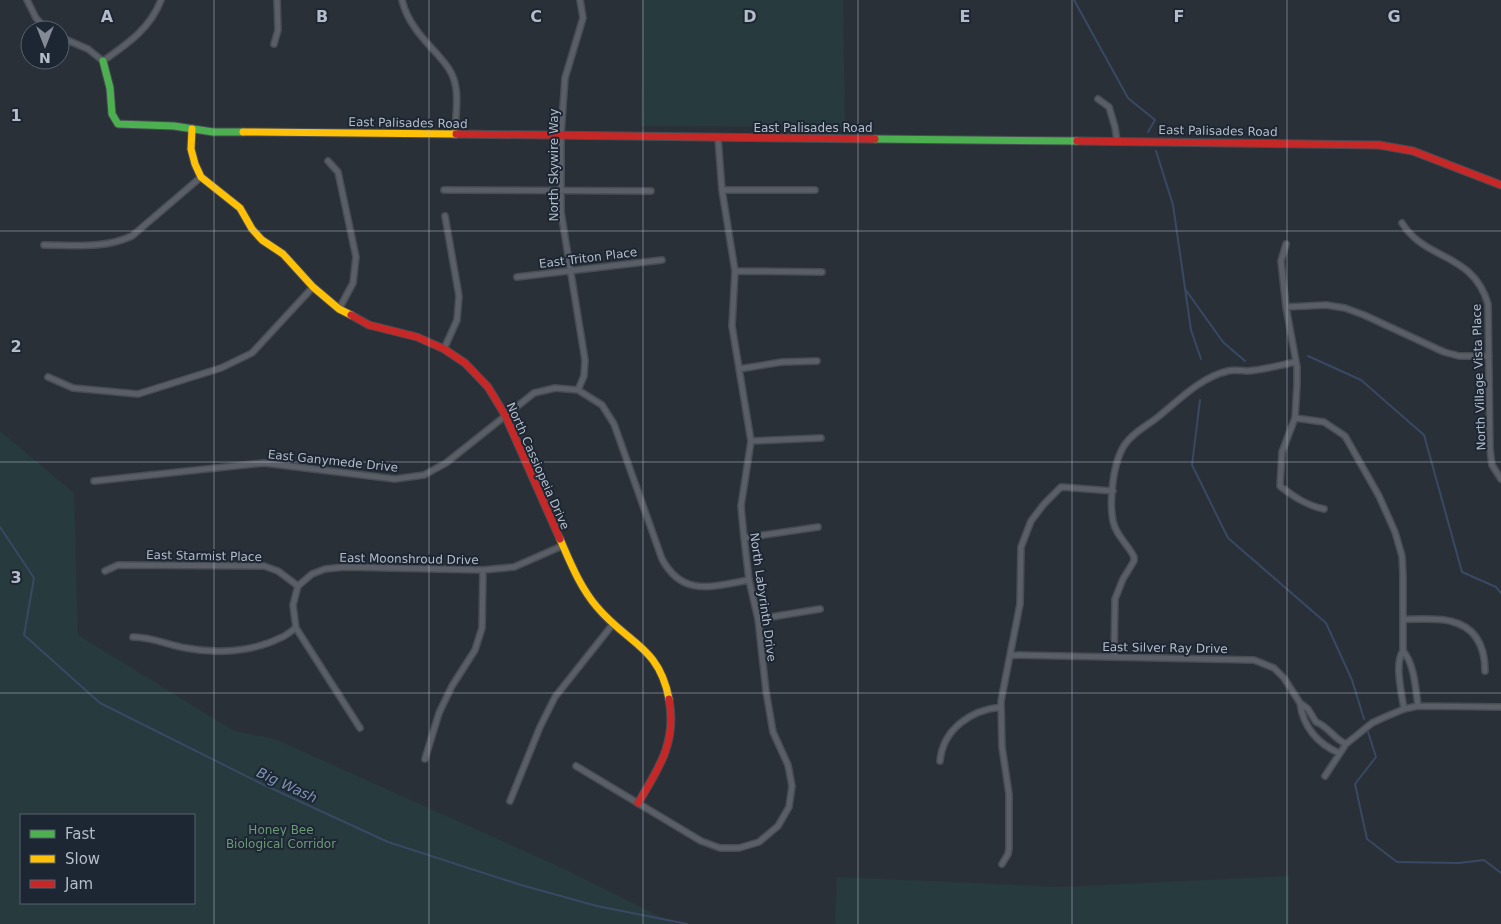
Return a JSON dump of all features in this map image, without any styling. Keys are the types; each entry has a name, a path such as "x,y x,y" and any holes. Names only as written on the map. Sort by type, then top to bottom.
{"street":[{"path":"27,0 38,20"},
{"path":"70,41 88,49 103,61 137,37 156,14 162,0"},
{"path":"274,44 278,30 277,0"},
{"path":"402,0 405,11 419,34 450,69 454,78 456,88 455,135"},
{"name":"North Skywire Way","path":"578,390 584,376 585,360 561,212 561,135 565,78 583,18 580,0"},
{"name":"East Palisades Road","path":"103,61 110,88 112,114 118,124 174,126 228,132 1116,141 1388,146 1423,153 1501,185"},
{"path":"1098,99 1109,107 1115,127 1116,141"},
{"name":"North Cassiopeia Drive","path":"192,129 191,149 194,164 201,176 240,208 252,229 262,240 283,254 313,287 339,308 369,325 417,337 444,349 465,363 488,387 505,416 581,586 594,604 613,624 652,657 664,680 672,710 671,739 663,761 638,803"},
{"name":"North Labyrinth Drive","path":"576,766 701,840 720,848 739,848 758,842 778,826 789,807 792,786 788,765 774,732 766,691 758,619 749,580 744,538 741,506 751,441 732,326 735,271 722,190 718,138"},
{"path":"328,161 338,172 356,257 353,283 339,308"},
{"path":"44,244 104,245 119,242 132,236 201,176"},
{"path":"444,190 651,191"},
{"path":"722,190 815,190"},
{"path":"444,349 457,320 459,296 445,216"},
{"name":"North Village Vista Place","path":"1402,223 1409,234 1465,267 1479,283 1485,294 1488,304 1490,449 1492,465 1501,479"},
{"path":"1286,244 1281,260 1286,307 1296,362 1297,384 1295,418 1282,452 1280,486 1293,497 1310,506 1324,509"},
{"name":"East Triton Place","path":"517,277 570,269 662,260"},
{"path":"735,271 822,272"},
{"path":"48,377 73,388 138,394 221,368 252,353 313,287"},
{"path":"1286,307 1326,305 1346,308 1444,352 1458,356 1489,356"},
{"path":"739,369 782,362 817,361"},
{"path":"1114,657 1115,599 1120,585 1134,561 1134,557 1118,535 1113,522 1113,491 1117,462 1126,443 1192,389 1211,378 1229,370 1247,371 1296,362"},
{"name":"East Ganymede Drive","path":"94,481 264,463 395,479 424,475 446,464 534,393 555,388 578,390 602,405 614,424 668,572 679,580 694,586 711,586 749,580"},
{"path":"1295,418 1324,422 1346,436 1379,496 1397,540 1402,556 1404,576 1403,651 1400,655 1398,677 1404,709"},
{"path":"751,441 821,438"},
{"path":"1002,864 1009,848 1009,803 1007,771 1002,747 1002,689 1020,604 1020,547 1030,521 1062,487 1113,491"},
{"path":"744,538 818,527"},
{"name":"East Moonshroud Drive","path":"298,586 312,574 325,569 346,567 483,570 514,567 562,546"},
{"name":"East Starmist Place","path":"105,571 118,565 264,566 278,570 298,586"},
{"path":"425,759 439,712 452,686 475,650 482,628 483,570"},
{"path":"298,586 293,605 296,628 360,728"},
{"path":"758,619 820,609"},
{"path":"1402,619 1450,621 1465,627 1475,635 1482,648 1485,657 1485,671"},
{"path":"510,801 540,727 555,697 613,624"},
{"path":"133,637 146,637 185,648 206,651 236,650 281,638 296,628"},
{"path":"1403,651 1407,655 1414,677 1418,706"},
{"name":"East Silver Ray Drive","path":"1010,655 1254,660 1274,668 1284,678 1300,703 1308,708 1316,722 1322,725 1337,740 1346,744"},
{"name":"East Silver Ray Drive","path":"1300,703 1301,711 1311,734 1330,749 1339,753"},
{"path":"1325,776 1346,744 1372,723 1404,709 1418,706 1501,707"},
{"path":"940,761 943,743 962,721 981,711 1001,707"}],"green space":[{"path":"642,0 843,0 845,127 641,126"},
{"name":"Honey Bee Biological Corridor","path":"0,431 74,493 78,635 234,731 275,739 560,867 675,924 0,924"},
{"path":"1289,876 1289,924 835,924 837,877 1062,887"}],"waterway":[{"path":"1074,0 1128,98 1155,120 1148,132"},
{"path":"1156,151 1173,205 1191,330 1201,359"},
{"path":"1185,289 1223,342 1245,361"},
{"path":"1308,356 1361,380 1424,435 1462,572 1496,587 1501,593"},
{"path":"1200,400 1192,465 1228,538 1326,623 1352,680 1364,719"},
{"name":"Big Wash","path":"0,527 34,578 24,635 100,703 262,784 388,842 521,885 597,906 687,924"},
{"path":"1368,732 1376,757 1355,784 1367,839 1397,862 1459,863 1484,860 1501,873"}],"traffic: fast":[{"path":"103,61 110,88 112,114 118,124 174,126 213,132 243,132"},
{"path":"875,139 1077,141"}],"traffic: slow":[{"path":"192,129 191,149 201,177 240,208 252,229 262,240 283,254 313,287 339,309 351,315"},
{"path":"243,132 456,134"},
{"path":"560,539 576,575 597,607 641,647 658,667 669,699"}],"traffic: jam":[{"path":"456,134 875,139"},
{"path":"1077,141 1379,145 1413,151 1501,185"},
{"path":"351,315 369,325 417,337 444,349 465,363 488,387 505,415 560,539"},
{"path":"638,803 659,766 668,742 671,714 669,699"}]}
